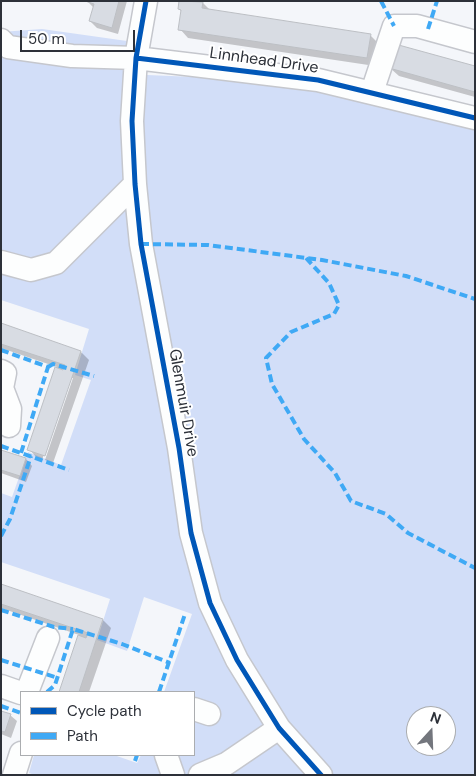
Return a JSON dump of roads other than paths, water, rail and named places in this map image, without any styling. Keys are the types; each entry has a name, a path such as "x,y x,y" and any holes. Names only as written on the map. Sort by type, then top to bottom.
{"street":[{"name":"Glenmuir Drive","path":"146,1 136,58 132,120 135,184 141,244 179,448 191,533 210,603 237,660 279,728 321,775"},
{"path":"372,92 394,26 417,26 475,42"},
{"name":"Linnhead Drive","path":"1,40 8,47 54,53 136,58 318,80 475,118"},
{"path":"1,262 31,270 56,263 135,184"},
{"path":"3,372 2,388 10,409 10,426"},
{"path":"27,691 48,638"},
{"path":"1,686 20,693"},
{"path":"200,775 226,764 279,728"},
{"path":"14,775 20,756"},
{"path":"166,756 173,775"}]}
